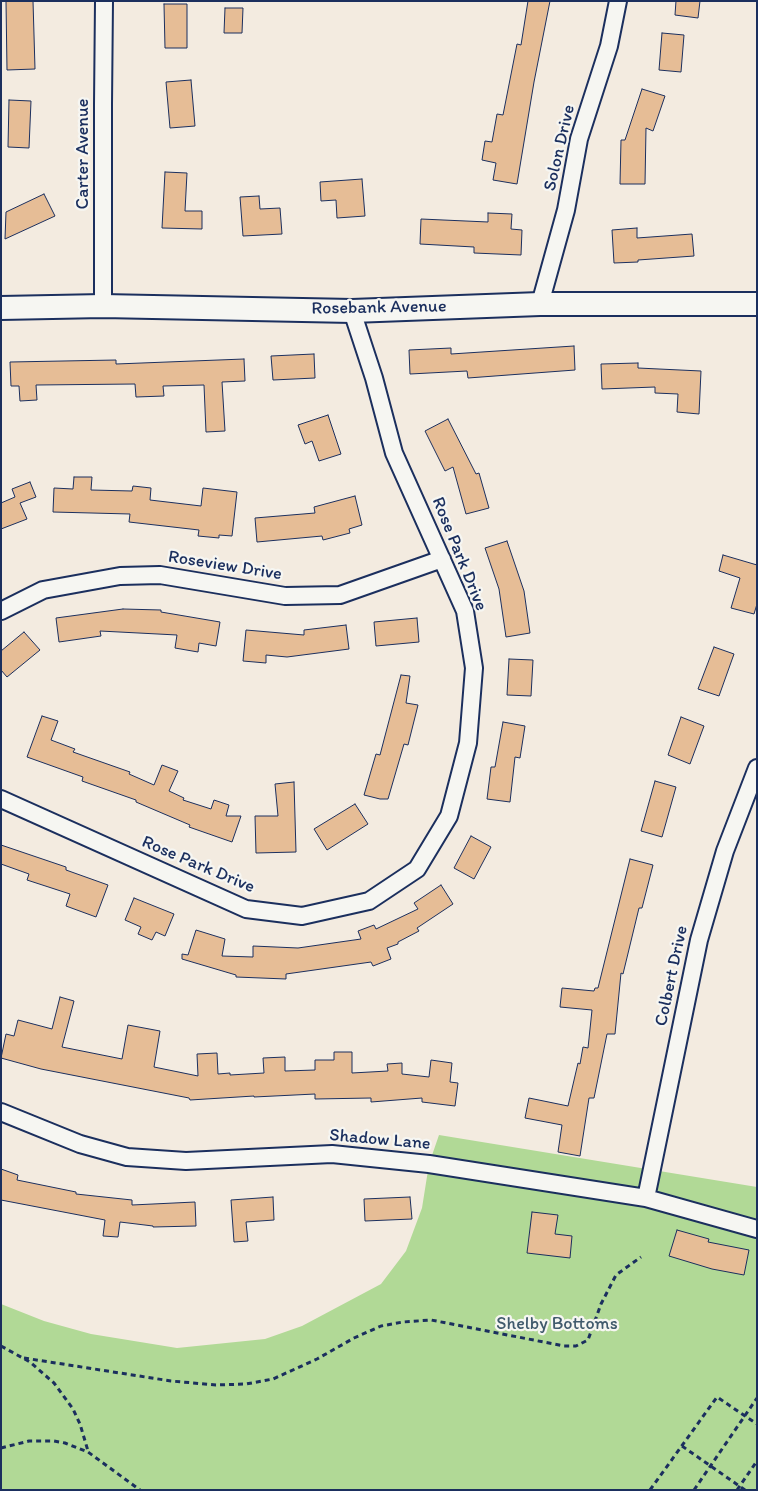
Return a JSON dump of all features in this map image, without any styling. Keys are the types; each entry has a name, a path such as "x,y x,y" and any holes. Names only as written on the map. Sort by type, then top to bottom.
{"street":[{"name":"Carter Avenue","path":"104,1 102,104 104,306"},
{"name":"Solon Drive","path":"540,304 566,210 579,139 609,46 618,1"},
{"name":"Rosebank Avenue","path":"1,308 104,306 352,311 540,304 757,304"},
{"name":"Rose Park Drive","path":"1,799 246,910 302,916 369,901 417,869 449,816 468,743 474,668 465,611 394,453 374,378 352,311"},
{"name":"Roseview Drive","path":"1,610 43,590 120,576 160,575 284,596 340,595 442,559"},
{"name":"Colbert Drive","path":"646,1198 699,940 725,851 757,768"},
{"name":"Shadow Lane","path":"1,1112 80,1144 127,1157 186,1161 332,1154 429,1164 646,1198 757,1229"}],"path":[{"path":"24,1358 171,1381 216,1386 246,1384 273,1379 381,1326 403,1322 431,1320 564,1346 576,1346 588,1340 601,1304 616,1275 642,1258"},
{"path":"1,1346 24,1358 42,1372 64,1396 80,1424 88,1452"},
{"path":"650,1490 717,1396 757,1424"},
{"path":"694,1490 757,1398"},
{"path":"1,1448 18,1443 42,1440 65,1443 88,1452 140,1490"},
{"path":"682,1446 738,1488 745,1490"},
{"path":"738,1488 757,1461"}],"green space":[{"name":"Shelby Bottoms","path":"439,1135 757,1187 757,1490 1,1490 1,1304 44,1321 91,1334 177,1348 265,1339 302,1326 381,1284 406,1251 422,1208 429,1164"}],"building":[{"path":"6,1 33,1 35,69 7,70"},
{"path":"528,1 550,1 517,184 493,180 496,163 482,160 485,141 492,142 497,114 503,115 517,44 521,45"},
{"path":"676,1 700,1 698,18 675,15"},
{"path":"164,4 187,4 187,48 165,48"},
{"path":"225,8 243,8 242,33 224,33"},
{"path":"662,33 684,35 681,72 659,70"},
{"path":"191,80 195,126 170,128 166,82"},
{"path":"642,89 665,96 653,131 646,128 645,184 620,184 621,140 625,140"},
{"path":"9,100 31,101 29,148 8,147"},
{"path":"165,172 187,173 185,211 202,211 202,229 162,228"},
{"path":"362,179 365,216 337,218 336,200 321,201 320,182"},
{"path":"44,194 55,216 5,239 6,212"},
{"path":"259,196 260,209 280,208 282,234 243,236 240,197"},
{"path":"488,213 512,214 511,229 522,230 521,255 474,253 474,247 420,244 421,219 488,222"},
{"path":"637,228 637,238 692,234 694,256 614,263 612,230"},
{"path":"574,346 575,370 468,378 467,371 410,374 409,350 451,348 451,354"},
{"path":"314,354 315,378 273,380 271,356"},
{"path":"244,359 245,381 222,382 225,431 206,432 204,385 163,386 164,396 136,397 135,384 36,385 37,400 20,401 19,386 11,386 10,362 116,360 116,364"},
{"path":"638,363 638,368 701,371 699,414 677,412 678,394 655,393 655,387 602,389 601,364"},
{"path":"328,415 341,454 319,461 312,441 305,444 298,425"},
{"path":"448,419 476,474 479,473 489,508 466,514 453,467 445,471 425,431"},
{"path":"74,477 92,477 91,490 132,491 133,486 151,488 150,500 201,506 203,488 237,492 232,536 219,535 219,538 198,536 199,530 129,522 130,514 53,512 54,488 73,489"},
{"path":"30,482 36,497 20,503 27,519 1,529 1,503 15,497 12,489"},
{"path":"355,496 362,525 349,529 350,533 323,540 322,536 257,542 255,518 315,513 314,507"},
{"path":"507,541 524,591 530,633 506,637 499,589 485,548"},
{"path":"723,555 757,565 757,604 754,614 731,608 740,578 719,571"},
{"path":"123,609 161,610 161,612 220,622 216,646 199,643 198,652 175,648 177,635 100,631 101,636 59,642 56,618"},
{"path":"417,618 419,642 376,646 374,622"},
{"path":"346,625 349,649 287,657 266,655 266,663 243,661 246,630 304,635 304,630"},
{"path":"24,632 40,650 7,677 1,670 1,651"},
{"path":"714,647 734,654 719,696 698,689"},
{"path":"509,659 533,660 531,696 507,695"},
{"path":"401,675 410,676 406,703 418,705 408,745 404,744 388,799 380,799 364,795 376,754 380,755"},
{"path":"42,716 58,721 51,740 75,749 73,752 130,772 129,774 154,785 162,765 178,771 169,791 184,798 183,800 211,809 214,800 229,805 226,816 241,816 232,842 189,827 190,825 136,802 136,800 82,781 83,777 27,757"},
{"path":"681,717 704,726 690,764 668,755"},
{"path":"503,722 525,726 520,758 515,757 510,802 487,799 491,767 495,767"},
{"path":"655,781 676,787 662,837 641,831"},
{"path":"294,782 296,852 256,853 255,816 278,816 275,784"},
{"path":"355,804 368,824 327,850 314,829"},
{"path":"471,836 491,847 474,879 454,868"},
{"path":"1,845 66,867 66,870 108,885 96,917 66,906 70,894 27,880 29,874 1,864"},
{"path":"630,859 653,865 642,908 639,908 623,974 621,973 615,1034 607,1034 594,1098 589,1098 580,1156 558,1152 562,1125 525,1118 529,1098 568,1106 583,1047 588,1048 592,1010 560,1007 562,988 594,991 595,988 598,988"},
{"path":"441,885 453,904 417,928 419,931 398,942 398,944 387,948 391,959 373,966 371,962 286,974 286,979 236,977 236,975 182,959 182,954 188,955 196,930 225,939 222,956 253,957 253,946 298,948 361,939 358,931 374,925 376,929 418,909 414,903"},
{"path":"134,898 174,914 165,936 156,932 152,940 138,934 141,927 125,920"},
{"path":"60,997 74,1001 62,1047 122,1059 128,1025 160,1031 154,1067 198,1076 197,1054 217,1053 218,1074 230,1073 230,1075 264,1073 263,1058 285,1057 285,1071 315,1070 315,1060 334,1060 334,1052 352,1052 352,1073 388,1071 387,1064 402,1063 402,1074 429,1077 431,1060 452,1063 450,1082 458,1083 455,1106 422,1102 422,1098 371,1102 371,1098 315,1099 315,1094 190,1100 189,1098 41,1069 1,1058 6,1034 14,1036 18,1020 52,1029"},
{"path":"1,1169 18,1175 17,1180 76,1192 76,1194 132,1200 132,1205 195,1202 196,1226 153,1227 120,1222 118,1237 103,1236 105,1220 1,1200"},
{"path":"273,1197 274,1220 246,1222 248,1241 234,1242 231,1200"},
{"path":"410,1197 412,1219 365,1221 364,1199"},
{"path":"532,1212 558,1215 555,1234 572,1236 570,1258 527,1253"},
{"path":"677,1230 709,1239 708,1242 749,1250 744,1275 712,1269 669,1256"}]}
